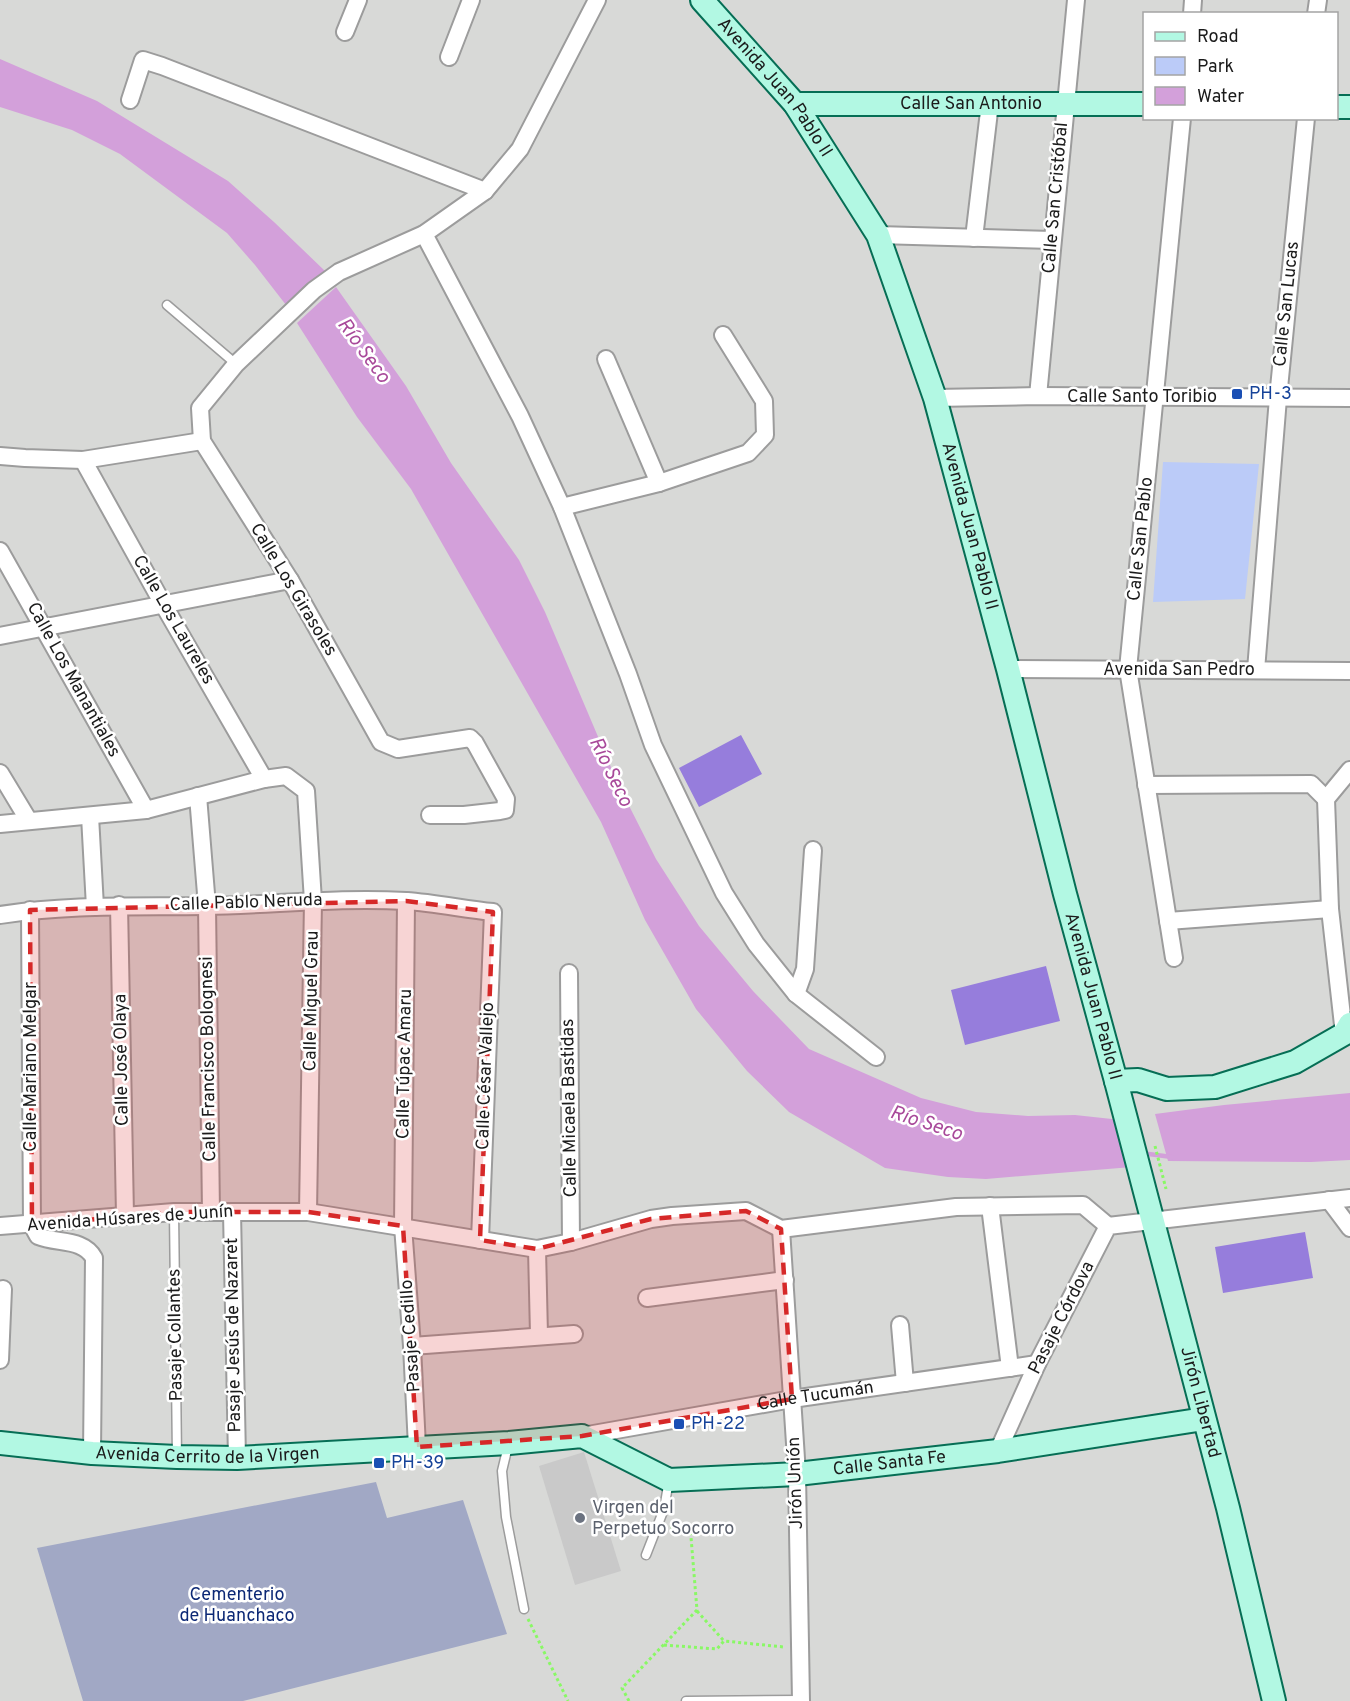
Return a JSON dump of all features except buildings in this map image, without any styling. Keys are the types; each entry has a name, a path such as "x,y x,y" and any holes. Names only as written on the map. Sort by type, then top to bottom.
{"street":[{"path":"345,32 358,0"},
{"path":"449,57 471,0"},
{"path":"0,456 83,460 202,441 200,408 236,364 314,290 339,272 424,234 485,191 520,149 597,0"},
{"name":"Avenida Juan Pablo II","path":"702,0 795,104 878,235 935,399 1122,1105"},
{"name":"Calle San Cristóbal","path":"1038,396 1076,0"},
{"path":"130,100 143,60 485,191"},
{"path":"974,238 990,103"},
{"name":"Calle San Antonio","path":"795,104 1143,104"},
{"name":"Calle San Pablo","path":"1174,958 1128,669 1182,120"},
{"name":"Calle San Lucas","path":"1256,670 1278,398 1306,120"},
{"path":"424,234 520,416 562,507 628,674 653,745 724,893 756,944 796,994 876,1057"},
{"path":"878,235 1052,240"},
{"path":"562,507 659,483 748,453 765,435 764,401 723,335"},
{"path":"606,359 659,483"},
{"name":"Calle Santo Toribio","path":"935,399 1038,396 1350,398"},
{"name":"Calle Los Girasoles","path":"202,441 290,580 381,742 398,749 470,738 506,799 505,810 464,815 430,815"},
{"name":"Calle Los Laureles","path":"83,460 264,779"},
{"name":"Calle Los Manantiales","path":"0,551 146,810"},
{"path":"0,636 290,580"},
{"name":"Avenida San Pedro","path":"1008,669 1350,671"},
{"path":"1116,1081 1138,1080 1167,1089 1215,1087 1295,1062 1347,1029 1330,909 1326,799 1350,770"},
{"path":"0,773 29,821"},
{"name":"Calle Miguel Grau","path":"264,779 286,776 306,791 313,901 308,1212"},
{"path":"0,824 146,810 264,779"},
{"path":"1146,785 1311,784 1326,799"},
{"name":"Calle Francisco Bolognesi","path":"198,796 207,906 211,1212"},
{"path":"90,816 95,907"},
{"path":"796,994 805,969 813,850"},
{"name":"Calle Pablo Neruda","path":"0,915 30,910 119,905 207,906 313,901 406,901 493,912"},
{"name":"Calle Túpac Amaru","path":"403,1226 406,901"},
{"name":"Calle José Olaya","path":"119,905 125,1215"},
{"path":"1168,921 1330,909"},
{"name":"Calle Mariano Melgar","path":"30,910 32,1225"},
{"name":"Calle César Vallejo","path":"480,1240 493,912"},
{"name":"Calle Micaela Bastidas","path":"569,973 571,1242"},
{"name":"Jirón Libertad","path":"1122,1105 1231,1520 1274,1701"},
{"path":"539,1335 537,1249 571,1242 651,1219 746,1211 781,1229 956,1208 1083,1205 1108,1226 1350,1198"},
{"path":"1329,1200 1350,1228"},
{"path":"990,1206 1010,1368"},
{"name":"Avenida Húsares de Junín","path":"0,1226 174,1212 308,1212 537,1249"},
{"name":"Pasaje Jesús de Nazaret","path":"232,1212 237,1458"},
{"path":"32,1225 38,1236 47,1240 83,1245 94,1258 92,1453"},
{"name":"Pasaje Cedillo","path":"403,1226 417,1447"},
{"name":"Pasaje Córdova","path":"998,1451 1038,1364 1108,1226"},
{"name":"Jirón Unión","path":"781,1229 797,1474 801,1700"},
{"path":"647,1298 785,1280"},
{"path":"0,1360 3,1289"},
{"path":"900,1325 906,1383"},
{"path":"412,1346 573,1334"},
{"name":"Calle Tucumán","path":"417,1447 509,1443 582,1436 792,1399 1038,1364"},
{"name":"Calle Santa Fe","path":"582,1436 669,1480 797,1474 998,1451 1204,1419"},
{"name":"Avenida Cerrito de la Virgen","path":"0,1443 92,1453 237,1458 417,1447"}],"lane":[{"path":"167,305 236,364"},
{"name":"Pasaje Collantes","path":"174,1212 177,1457"},
{"path":"509,1443 501,1471 506,1517 524,1609"},
{"path":"646,1555 664,1509 669,1480"},
{"path":"686,1701 801,1700"}],"path":[{"path":"656,1529 690,1525 697,1610 724,1641 801,1648"},
{"path":"524,1609 568,1701"},
{"path":"629,1701 622,1688 697,1610"},
{"path":"664,1645 717,1649 724,1641"}],"highlighted area":[{"path":"406,901 493,912 480,1240 537,1249 651,1219 746,1211 781,1229 792,1399 582,1436 417,1447 403,1226 308,1212 174,1212 32,1225 30,910"}],"shaded area":[{"path":"0,0 1350,0 1350,1701 0,1701"},
{"path":"741,735 762,774 699,807 679,768"},
{"path":"1046,966 1060,1021 965,1045 951,990"},
{"path":"1305,1232 1313,1278 1223,1293 1215,1247"},
{"name":"Virgen del Perpetuo Socorro","path":"584,1452 621,1571 575,1585 539,1466"}],"green space":[{"path":"1163,462 1259,464 1245,599 1153,602"},
{"name":"Cementerio de Huanchaco","path":"376,1482 387,1518 463,1500 507,1634 243,1701 83,1701 37,1548"}],"water":[{"path":"0,59 97,101 228,181 325,271 286,305 227,233 120,154 72,130 0,107"},
{"path":"336,287 406,386 451,463 519,560 545,612 619,786 656,859 699,926 753,991 809,1049 921,1098 976,1112 1028,1116 1075,1115 1121,1120 1132,1167 986,1179 948,1177 885,1168 789,1112 747,1071 696,1009 645,920 601,822 411,489 357,417 297,323"},
{"path":"1350,1093 1350,1160 1168,1161 1155,1114 1224,1105"}],"waterway":[{"name":"Río Seco","path":"1141,1153 1172,1157"}],"place":[{"name":"PH-3","path":"1237,394"},
{"name":"PH-22","path":"679,1424"},
{"name":"PH-39","path":"379,1463"},
{"name":"Virgen del Perpetuo Socorro","path":"580,1518"}]}
